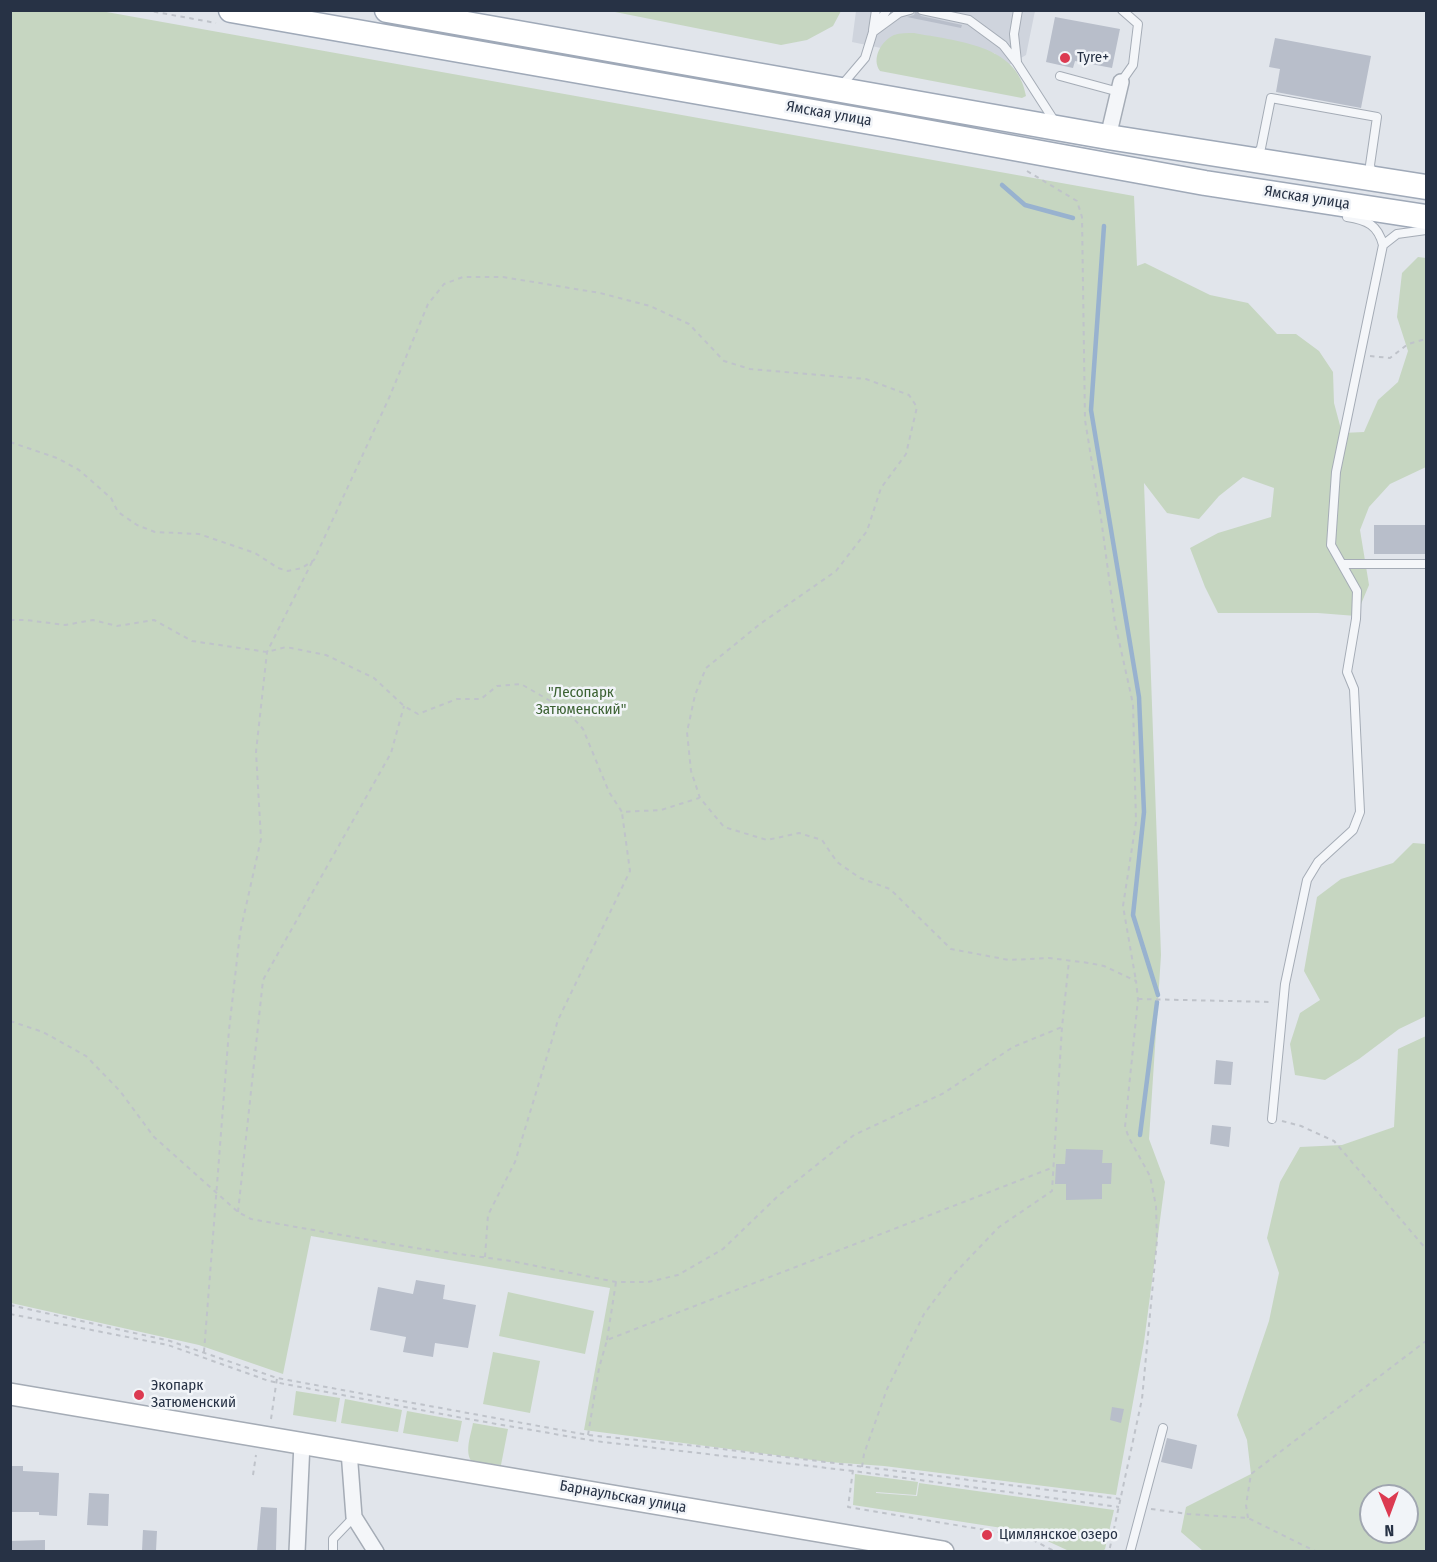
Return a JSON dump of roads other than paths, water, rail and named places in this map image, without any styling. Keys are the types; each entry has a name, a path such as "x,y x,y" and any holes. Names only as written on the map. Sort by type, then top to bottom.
{"main road":[{"name":"Ямская улица","path":"231,10 882,123 1204,183 1426,217"},
{"name":"Ямская улица","path":"387,10 1108,137 1426,187"}],"street":[{"path":"1108,137 1120,87"},
{"name":"Барнаульская улица","path":"10,1394 944,1551"},
{"path":"297,1551 302,1443"},
{"path":"349,1451 354,1517 376,1551"}],"lane":[{"path":"838,89 866,57 876,10"},
{"path":"873,32 887,10"},
{"path":"873,32 899,13 910,10"},
{"path":"922,10 969,20 1003,45 1059,128"},
{"path":"1017,63 1014,34 1018,10"},
{"path":"1060,76 1120,87 1133,65 1138,24 1122,10"},
{"path":"1253,160 1261,148 1271,98 1377,117 1370,165 1373,178"},
{"path":"1204,183 1254,200"},
{"path":"1272,1119 1283,1003 1293,940 1307,880 1318,862 1353,830 1360,812 1354,689 1347,672 1356,619 1357,591 1344,564 1336,556 1331,545 1336,472 1383,245 1380,232 1371,224 1334,214"},
{"path":"1383,245 1397,234 1426,230"},
{"path":"1344,564 1426,564"},
{"path":"1130,1551 1163,1428"},
{"path":"333,1551 333,1539 354,1517"}],"waterway":[{"path":"1002,185 1025,205 1073,218"},
{"path":"1104,226 1091,410 1139,697 1144,812 1133,915 1158,995"},
{"path":"1140,1135 1157,1002"}],"place":[{"name":"Tyre+","path":"1065,58"},
{"name":"Экопарк Затюменский","path":"139,1395"},
{"name":"Цимлянское озеро","path":"987,1535"}],"park label":[{"name":"\"Лесопарк Затюменский\"","path":"581,702"}]}
